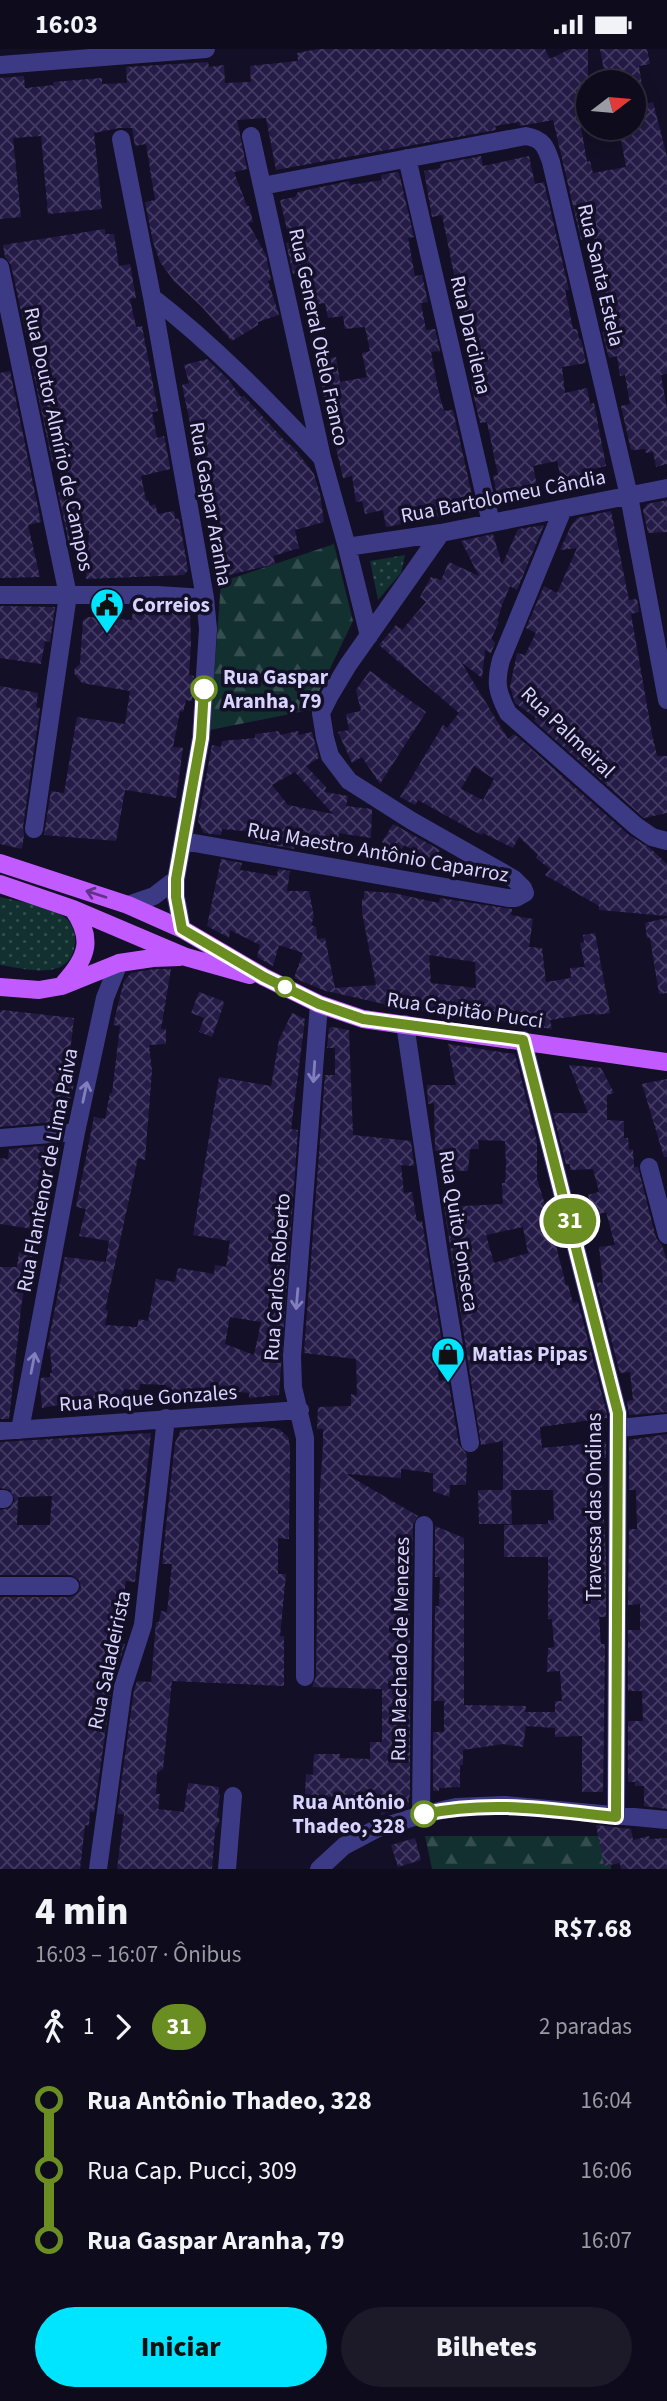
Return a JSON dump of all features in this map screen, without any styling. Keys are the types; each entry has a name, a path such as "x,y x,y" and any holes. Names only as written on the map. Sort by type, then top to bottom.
{"main road":[{"name":"Rua Capitão Pucci","path":"0,863 128,905 182,929 264,977 319,1004 363,1019 667,1062"},
{"path":"0,884 74,909 186,957"},
{"path":"62,986 80,964 85,953 86,935 82,920 74,909"},
{"name":"Rua Capitão Pucci","path":"186,957 264,977"},
{"path":"0,987 39,990 62,986 119,963 186,957"}],"street":[{"path":"0,65 206,49"},
{"name":"Rua General Otelo Franco","path":"251,136 322,458 348,547 369,636"},
{"name":"Rua Santa Estela","path":"262,186 526,136 536,138 544,144 551,162 629,496 667,700"},
{"name":"Rua Gaspar Aranha","path":"121,139 152,297 205,598 208,629 201,738 176,879 176,897 182,929"},
{"name":"Rua Darcilena","path":"407,158 491,523"},
{"name":"Rua Doutor Almírio de Campos","path":"0,267 68,595 34,829"},
{"path":"152,297 195,330 229,362 322,458"},
{"name":"Rua Bartolomeu Cândia","path":"348,547 441,533 667,488"},
{"name":"Rua Palmeiral","path":"563,509 501,660 496,678 499,696 508,713 636,826 652,837 667,841"},
{"name":"Rua Maestro Antônio Caparroz","path":"183,841 508,898 516,898 525,893 514,879 412,821 349,781 330,756 321,713 348,665 441,533"},
{"path":"0,595 157,595 205,598"},
{"path":"128,905 154,896 176,879"},
{"name":"Rua Flantenor de Lima Paiva","path":"20,1430 76,1132 105,999 119,963"},
{"name":"Rua Carlos Roberto","path":"305,1677 305,1438 293,1387 292,1356 319,1004"},
{"name":"Rua Quito Fonseca","path":"405,1024 439,1255 471,1443"},
{"name":"Travessa das Ondinas","path":"523,1040 613,1387 620,1428 616,1817"},
{"path":"0,1138 76,1132"},
{"path":"649,1167 667,1235"},
{"name":"Rua Roque Gonzales","path":"0,1431 300,1410"},
{"name":"Rua Saladeirista","path":"97,1869 123,1687 143,1625 166,1418"},
{"path":"620,1428 667,1423"},
{"name":"Rua Machado de Menezes","path":"421,1815 424,1525"},
{"path":"0,1586 70,1586"},
{"path":"227,1869 233,1796"},
{"path":"319,1869 344,1846 376,1829 456,1807 505,1805 667,1820"}],"green space":[{"path":"334,544 353,621 310,710 210,730 221,582"},
{"path":"405,555 401,573 378,600 370,561"},
{"path":"0,897 41,906 66,918 72,927 75,940 73,954 67,963 47,970 0,965"},
{"path":"425,1836 610,1836 611,1869 432,1869"}],"building":[{"path":"318,49 545,49 550,59 570,49 588,49 588,70 576,70 576,140 583,140 587,162 590,161 593,173 626,167 621,140 646,140 646,104 653,102 667,157 667,374 661,375 667,409 667,464 656,467 653,452 646,453 645,449 631,450 621,406 630,404 625,375 620,376 617,356 609,358 602,332 605,332 595,286 604,285 594,237 581,240 553,120 520,126 519,122 495,126 496,130 276,170 266,118 237,120 247,169 234,172 249,206 253,222 248,223 266,255 271,280 268,281 279,315 258,322 258,325 232,341 174,281 160,262 145,202 155,200 146,144 135,146 132,128 94,133 102,209 48,214 41,136 13,138 21,217 0,219 0,78 24,76 25,88 54,85 53,82 102,78 102,84 127,83 126,67 208,62 209,67 224,65 225,83 251,82 250,66 298,61 297,53"},
{"path":"600,49 647,49 650,64 639,66 640,70 604,70"},
{"path":"481,156 483,166 529,156 535,184 544,182 569,290 565,290 573,329 577,329 581,339 586,363 562,367 565,393 587,388 590,404 594,403 606,466 589,470 591,477 562,483 557,461 533,466 539,496 499,503 493,476 498,475 487,422 480,423 471,384 476,383 442,215 432,217 424,171 441,168 440,164"},
{"path":"397,172 414,237 408,238 415,276 422,275 428,302 421,303 426,330 435,329 440,351 431,352 438,389 444,411 453,410 474,504 470,512 386,527 383,510 365,514 362,501 356,502 352,476 343,478 316,361 336,357 340,382 367,377 362,353 370,351 365,327 345,329 343,316 328,318 325,303 314,305 311,288 301,290 297,272 293,274 286,243 290,242 280,200 295,197 298,192 349,181 350,185 382,180 381,175"},
{"path":"105,229 105,234 114,234 119,266 130,264 136,298 130,299 136,327 142,326 158,411 152,412 157,438 164,436 169,461 170,469 141,476 146,500 150,506 155,504 158,514 174,511 175,519 179,518 188,570 184,575 86,579 89,531 71,529 69,544 58,492 64,491 58,461 52,462 32,366 36,365 30,335 26,334 11,265 5,257 3,245"},
{"path":"207,359 228,379 241,397 244,396 294,448 314,474 324,522 295,530 299,548 273,556 275,564 221,577 213,543 218,541 214,526 219,525 207,475 201,476 182,385 189,383 184,365"},
{"path":"10,371 41,522 28,525 40,577 0,578 0,373"},
{"path":"667,500 667,532 648,533 643,510 647,504"},
{"path":"611,511 629,600 637,599 639,612 631,614 657,756 667,756 667,813 644,818 534,721 536,718 515,703 510,687 517,653 525,655 536,633 526,628 544,586 557,593 577,548 560,550 571,526 577,518"},
{"path":"544,525 517,590 510,586 502,605 497,621 499,622 491,639 495,643 491,653 485,650 482,678 461,662 508,739 514,734 629,835 650,848 667,864 667,916 599,910 599,906 545,875 550,869 536,858 538,855 519,837 513,848 483,833 481,835 418,800 415,805 400,797 443,725 447,728 459,713 379,645 396,625 402,630 426,602 420,597 431,577 441,580 449,562 479,576 461,541 493,534 502,565 518,529","holes":["474,766 494,779 483,800 461,789"]},
{"path":"0,606 55,607 50,642 45,641 41,664 0,658"},
{"path":"133,606 174,607 174,610 190,611 189,675 194,676 192,701 186,700 183,712 180,711 173,747 183,748 176,798 125,790 116,841 44,835 51,791 64,793 77,717 125,724 130,691 82,683 74,673 80,664 83,620 88,617 132,620"},
{"path":"370,671 426,712 380,784 362,757 352,763 338,732 349,730 346,714 361,711 356,690"},
{"path":"0,686 38,693 36,707 40,708 22,849 0,844"},
{"path":"279,731 280,735 298,731 299,735 312,732 319,758 306,766 326,787 325,792 348,796 346,806 372,809 371,838 339,833 336,853 253,841 254,832 222,829 221,835 204,833 198,821 212,745 221,747 222,741 255,738 255,734","holes":["295,772 333,814 288,805 272,785"]},
{"path":"393,824 440,850 434,861 404,845 400,853 382,842"},
{"path":"221,859 242,863 240,870 277,876 278,869 290,871 287,891 309,891 314,917 311,925 316,927 317,939 325,938 335,988 376,985 362,912 364,891 393,893 439,903 440,898 512,909 511,915 533,919 529,947 542,948 546,982 571,978 570,968 585,967 580,943 584,942 583,935 595,933 610,1013 550,1020 552,1029 384,1006 326,991 294,978 303,953 279,945 273,966 257,957 260,945 230,930 229,938 207,926","holes":["429,955 475,962 476,988 431,983"]},
{"path":"667,918 667,993 659,994 645,923"},
{"path":"171,969 161,1029 166,1029 166,1044 149,1045 152,1071 145,1160 138,1158 105,1310 108,1310 105,1325 137,1327 139,1319 148,1321 156,1279 175,1282 178,1268 214,1274 215,1265 226,1267 230,1241 193,1235 219,1077 271,1086 279,1040 292,1013 305,1019 291,1129 298,1130 279,1395 249,1398 249,1393 216,1390 216,1398 204,1397 203,1402 176,1405 178,1391 166,1390 166,1385 140,1384 139,1390 124,1389 119,1400 115,1401 89,1399 42,1408 40,1384 41,1378 50,1377 52,1373 50,1349 47,1349 65,1257 106,1262 109,1241 79,1236 86,1209 76,1207 94,1117 105,1119 112,1093 120,1026 113,1025 124,981 131,973","holes":["230,1317 261,1322 254,1355 225,1344"]},
{"path":"199,992 223,1001 224,1004 212,1037 199,1032 204,1018 191,1013"},
{"path":"2,1010 74,1018 68,1069 75,1072 74,1085 62,1121 0,1127"},
{"path":"329,1028 349,1030 353,1135 411,1141 414,1166 401,1165 404,1193 412,1192 417,1221 422,1221 442,1342 434,1343 439,1381 448,1379 459,1445 466,1453 467,1460 466,1485 450,1485 449,1497 433,1491 433,1473 401,1469 401,1478 346,1474 418,1516 413,1525 410,1576 410,1792 408,1806 381,1815 381,1806 370,1805 370,1799 305,1796 306,1774 313,1775 314,1754 340,1754 340,1758 370,1759 370,1742 382,1742 382,1689 312,1687 316,1677 319,1502 323,1445 323,1429 317,1429 318,1407 351,1406 351,1394 357,1396 356,1359 304,1353 325,1075 335,1075 335,1048 327,1048"},
{"path":"448,1044 514,1054 516,1058 537,1142 537,1179 551,1224 554,1223 559,1245 556,1246 566,1285 573,1303 578,1302 607,1414 607,1418 540,1427 542,1448 606,1442 602,1483 606,1617 599,1617 601,1644 605,1644 603,1792 582,1792 582,1736 555,1737 555,1728 526,1726 523,1747 503,1744 463,1750 460,1787 433,1791 433,1732 444,1732 444,1701 434,1701 435,1606 439,1606 440,1577 435,1577 435,1526 464,1538 464,1705 526,1706 525,1712 555,1712 555,1701 562,1701 560,1671 547,1672 548,1648 554,1647 552,1619 548,1619 548,1557 504,1557 504,1525 548,1524 548,1520 554,1520 553,1490 511,1490 512,1524 479,1524 478,1490 503,1490 503,1441 481,1445 444,1207 503,1204 505,1141 478,1140 479,1149 470,1149 468,1171 450,1170 450,1164 445,1164 445,1151 435,1151 434,1103 428,1104 427,1085 456,1085","holes":["523,1227 528,1253 494,1263 486,1235"]},
{"path":"569,1065 601,1068 614,1093 607,1095 607,1120 624,1121 624,1138 628,1138 629,1150 633,1149 634,1167 638,1167 656,1238 662,1245 667,1261 667,1412 629,1415 627,1401 633,1400 630,1372 620,1373 596,1282 603,1283 599,1247 615,1245 606,1212 594,1216 588,1195 599,1192 593,1169 570,1170 570,1164 566,1164 553,1113 588,1113"},
{"path":"667,1079 667,1157 664,1157 642,1084"},
{"path":"53,1145 56,1152 40,1230 0,1224 0,1158 8,1159 9,1149"},
{"path":"19,1252 33,1254 22,1300 9,1419 0,1419 0,1267 17,1267"},
{"path":"264,1427 279,1429 288,1437 290,1448 289,1539 278,1538 278,1574 286,1574 280,1636 284,1636 284,1686 172,1681 163,1769 157,1773 156,1794 160,1794 158,1809 184,1812 188,1783 219,1787 217,1816 220,1820 215,1830 212,1869 117,1869 124,1814 117,1814 134,1690 137,1681 151,1682 156,1622 159,1622 161,1611 167,1612 172,1564 162,1564 175,1443 181,1430"},
{"path":"151,1433 135,1582 126,1581 123,1602 118,1602 114,1643 125,1644 112,1685 94,1812 90,1811 89,1826 85,1825 80,1869 0,1869 0,1597 70,1597 76,1595 81,1587 79,1580 71,1575 0,1575 0,1510 10,1508 15,1500 10,1490 0,1488 0,1442","holes":["52,1496 50,1525 17,1525 18,1497"]},
{"path":"667,1434 667,1809 644,1806 644,1786 635,1786 635,1782 628,1782 628,1721 643,1721 642,1691 628,1691 628,1630 640,1630 640,1604 628,1605 629,1529 637,1529 636,1490 629,1490 629,1440"},
{"path":"596,1825 631,1829 633,1840 649,1836 650,1839 667,1838 667,1869 621,1869 620,1863 604,1866"},
{"path":"415,1838 421,1860 398,1867 391,1845"}],"bus line":[{"name":"31","path":"204,689 201,738 176,879 176,897 182,929 264,977 319,1004 363,1019 523,1040 613,1387 620,1428 616,1817 505,1805 456,1807 424,1814"}],"place":[{"name":"Correios","path":"107,635"},
{"name":"Rua Gaspar Aranha, 79","path":"204,689"},
{"name":"Matias Pipas","path":"448,1384"},
{"name":"Rua Antônio Thadeo, 328","path":"424,1814"}]}
